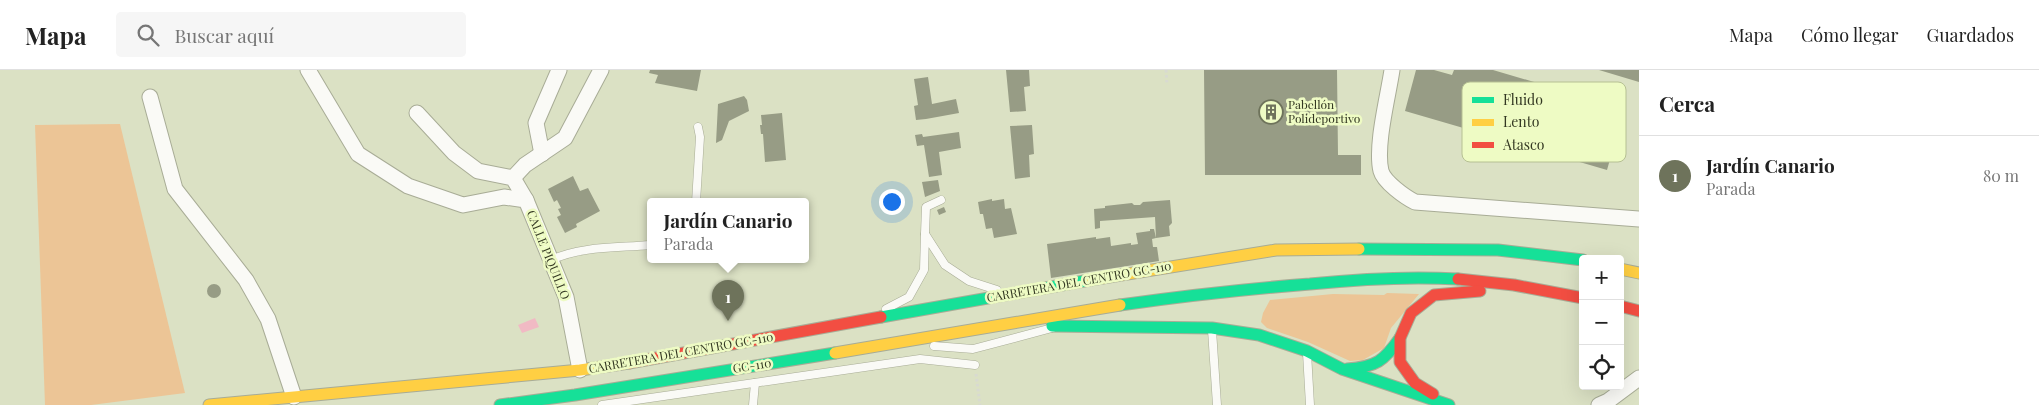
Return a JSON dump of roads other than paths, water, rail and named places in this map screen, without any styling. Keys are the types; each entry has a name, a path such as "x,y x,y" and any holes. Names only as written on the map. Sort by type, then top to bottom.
{"main road":[{"name":"CARRETERA DEL CENTRO GC-110","path":"580,370 669,357 1011,294 1206,260 1276,250 1498,250 1579,260"},
{"path":"1624,270 1639,273"},
{"name":"GC-110","path":"500,405 894,344 1004,326 1072,312 1263,287 1373,279 1444,278 1534,288 1579,297"},
{"path":"1342,369 1367,368 1386,359 1400,338 1411,313 1434,295 1534,288"},
{"path":"1624,307 1638,310"},
{"path":"1004,326 1212,328 1259,335 1307,351 1342,369 1450,405"},
{"path":"1400,338 1400,362 1415,383 1450,405"},
{"name":"GC-110","path":"209,405 580,370"}],"street":[{"name":"CALLE PIQUILLO","path":"308,70 358,154 408,186 463,205 504,197 526,200"},
{"path":"542,154 536,123 559,70"},
{"path":"417,113 454,153 478,171 513,178 524,165 564,138 601,70"},
{"path":"1392,70 1380,146 1382,172 1401,194 1415,202 1639,219"},
{"path":"150,97 175,189 246,280 264,311 294,397"},
{"name":"CALLE PIQUILLO","path":"513,178 526,200 566,297 580,370"},
{"path":"1599,405 1608,401 1639,378"}],"lane":[{"path":"696,198 700,137 698,128"},
{"path":"865,320 909,296 924,270 926,207 941,200"},
{"path":"925,234 945,265 969,281 1011,294"},
{"path":"551,260 586,251 647,245"},
{"path":"894,344 973,349 1060,326"},
{"path":"1212,328 1217,405"},
{"path":"1307,351 1310,405"},
{"path":"602,405 920,359 975,365"},
{"path":"753,405 755,383"}],"place":[{"name":"Pabellón Polideportivo","path":"1271,112"},
{"name":"Jardín Canario","path":"728,321"}]}
